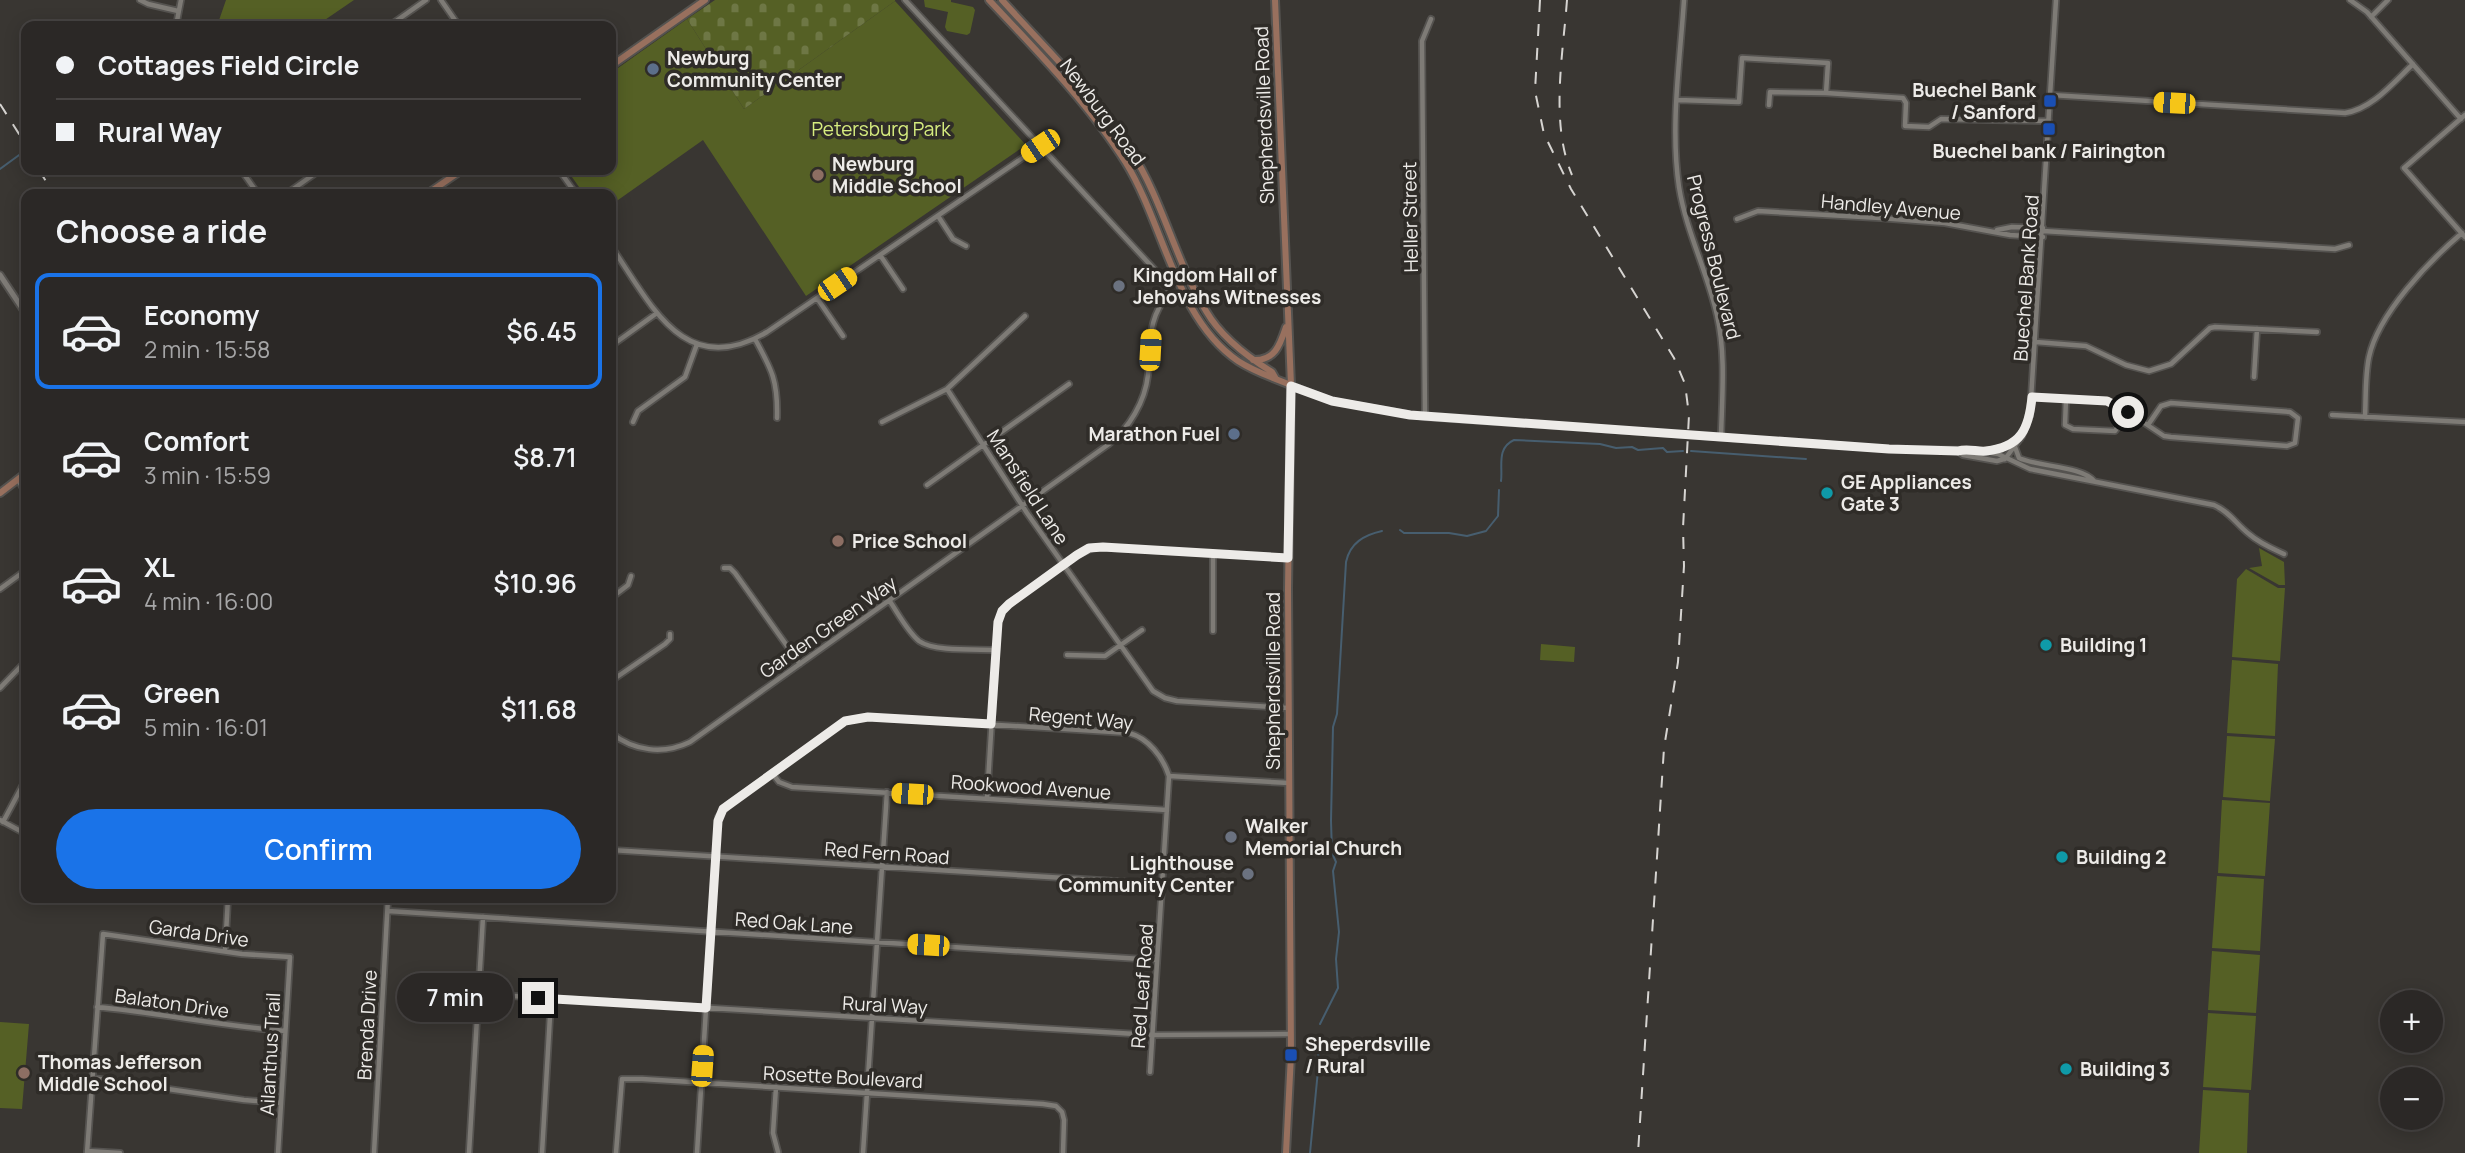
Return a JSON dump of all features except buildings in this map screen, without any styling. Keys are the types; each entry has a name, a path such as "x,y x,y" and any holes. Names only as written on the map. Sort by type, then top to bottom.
{"main road":[{"path":"616,62 705,0"},
{"name":"Newburg Road","path":"989,0 1067,86 1124,161 1147,202 1191,306 1209,334 1239,362 1291,386"},
{"name":"Newburg Road","path":"1002,0 1072,77 1129,149 1149,181 1206,311 1226,337 1252,360 1272,372 1276,379"},
{"name":"Shepherdsville Road","path":"1276,0 1291,386 1288,558 1291,1034 1286,1153"},
{"path":"434,189 455,175"},
{"path":"1252,360 1267,358 1276,352 1289,319"},
{"path":"0,493 21,477"}],"street":[{"path":"140,0 178,11"},
{"path":"177,21 181,0"},
{"path":"396,21 426,0"},
{"path":"440,0 455,21"},
{"path":"617,254 669,328 697,344 726,348 755,339 1040,146 905,0"},
{"name":"Progress Boulevard","path":"1684,0 1676,165 1683,209 1712,294 1721,335 1721,437"},
{"name":"Buechel Bank Road","path":"2005,459 2029,420 2032,397 2056,0"},
{"path":"2350,0 2371,17 2463,117 2404,168 2464,235 2432,260 2377,333 2368,359 2365,417"},
{"path":"2371,17 2388,0"},
{"name":"Heller Street","path":"1425,417 1422,41 1431,19"},
{"path":"1678,100 1739,102 1741,58 1828,62 1826,93"},
{"path":"2050,95 2345,113 2370,103 2413,64"},
{"path":"1769,105 1770,92 1826,93 1903,99 1906,103 1905,126 1929,127 1941,120 2049,121"},
{"name":"Garden Green Way","path":"618,738 633,746 651,750 684,745 1109,444 1130,422 1147,385 1153,317 1170,289 1040,146"},
{"path":"293,189 313,175"},
{"name":"Handley Avenue","path":"1737,219 1758,211 1945,223 1993,231 2335,249 2349,245"},
{"path":"938,216 957,242 966,246"},
{"path":"1993,231 2012,227 2043,232"},
{"path":"880,255 904,289"},
{"path":"0,275 21,306"},
{"path":"817,298 843,336"},
{"path":"616,342 657,313"},
{"path":"882,422 947,389 1025,316"},
{"path":"2036,342 2086,346 2126,365 2150,371 2171,364 2210,328 2317,332"},
{"path":"2254,377 2258,329"},
{"path":"755,339 775,377 778,394 777,418"},
{"path":"633,422 638,411 685,377 697,344"},
{"path":"928,485 1069,384"},
{"path":"1291,386 1332,401 1425,417 1889,449 1965,449 1998,454 2029,468 2214,505 2231,514 2256,540 2284,554"},
{"name":"Mansfield Lane","path":"947,389 1063,564 1153,691 1165,698 1289,709"},
{"path":"2032,397 2107,401 2164,436 2287,446 2295,443 2298,424 2295,413 2290,412 2171,404 2161,406 2148,425"},
{"path":"2066,399 2065,425 2073,429 2115,431 2128,412"},
{"path":"2332,415 2465,422"},
{"path":"1985,452 2001,448 2020,438"},
{"path":"2015,445 2019,458 2085,473 2094,482"},
{"path":"1958,451 1963,455 1997,461 2005,459"},
{"path":"18,480 21,485"},
{"path":"987,798 998,622 1005,606 1084,550 1095,547 1288,558"},
{"path":"1213,554 1213,631"},
{"path":"724,568 730,568 735,573 800,664"},
{"path":"0,589 21,574"},
{"path":"616,593 628,584 631,576"},
{"path":"889,600 913,634 927,645 996,650"},
{"path":"1067,655 1101,657 1142,630"},
{"path":"616,678 665,645 671,637 670,634"},
{"path":"0,688 21,666"},
{"name":"Regent Way","path":"772,773 850,719 868,717 1133,734 1151,746 1169,776"},
{"path":"697,1153 720,813 772,773"},
{"name":"Rookwood Avenue","path":"772,773 779,782 792,787 1167,810"},
{"path":"1169,776 1289,783"},
{"name":"Red Leaf Road","path":"1150,1072 1169,776"},
{"path":"21,788 2,821 21,831"},
{"path":"863,1153 887,792"},
{"name":"Red Fern Road","path":"616,850 1162,884"},
{"path":"225,951 228,903"},
{"name":"Brenda Drive","path":"373,1153 388,903"},
{"name":"Red Oak Lane","path":"388,911 1157,960"},
{"path":"469,1153 483,917"},
{"name":"Garda Drive","path":"97,1007 103,934 290,957"},
{"name":"Ailanthus Trail","path":"278,1153 290,957"},
{"name":"Rural Way","path":"479,994 1152,1035 1291,1034"},
{"path":"542,1153 551,999"},
{"path":"97,1007 87,1152 120,1153"},
{"name":"Balaton Drive","path":"97,1007 285,1031"},
{"path":"92,1079 281,1103"},
{"name":"Rosette Boulevard","path":"616,1153 622,1079 869,1092 1056,1106 1064,1120 1063,1153"},
{"path":"776,1087 773,1133 778,1152"}],"green space":[{"path":"226,0 354,0 323,21 219,21"},
{"path":"715,0 895,1 744,109 687,19"},
{"path":"924,0 951,0 973,7 975,10 970,33 967,35 947,31 945,27 948,12 925,7"},
{"name":"Petersburg Park","path":"895,1 1026,145 806,296 703,140 616,201 616,189 580,189 571,175 616,175 616,69 687,19 744,109"},
{"path":"2259,548 2284,562 2285,585 2279,585 2249,568 2262,566"},
{"path":"2246,569 2278,588 2285,588 2280,661 2232,657 2237,579"},
{"path":"1541,644 1575,647 1574,662 1540,660"},
{"path":"2232,660 2278,664 2275,736 2227,733"},
{"path":"2227,736 2275,739 2270,801 2223,797"},
{"path":"2222,800 2270,803 2265,876 2218,873"},
{"path":"2217,876 2264,879 2260,951 2212,948"},
{"path":"2212,951 2260,955 2256,1013 2208,1010"},
{"path":"2208,1013 2256,1016 2251,1090 2203,1087"},
{"path":"0,1022 29,1024 22,1109 0,1108"},
{"path":"2203,1090 2249,1093 2247,1153 2199,1153"}],"waterway":[{"path":"0,169 21,154"},
{"path":"1501,481 1503,453 1508,443 1514,440 1683,451"},
{"path":"1691,451 1806,459"},
{"path":"1400,530 1404,533 1449,533 1467,536 1486,531 1498,516 1499,490"},
{"path":"1320,1024 1338,988 1336,959 1339,932 1331,821 1333,727 1337,714 1346,562 1354,545 1369,535 1382,531"},
{"path":"1310,1153 1319,1060 1317,1044"}],"railway":[{"path":"1540,0 1535,91 1544,134 1571,189 1674,358 1685,384 1689,415 1678,662 1664,748 1638,1153"},
{"path":"1567,0 1560,111 1565,155 1572,175"},
{"path":"0,104 21,137"},
{"path":"42,175 51,189"}],"place":[{"name":"Newburg Community Center","path":"653,69"},
{"name":"Buechel Bank / Sanford","path":"2050,101"},
{"name":"Buechel bank / Fairington","path":"2049,129"},
{"name":"Newburg Middle School","path":"818,175"},
{"name":"Kingdom Hall of Jehovahs Witnesses","path":"1119,286"},
{"name":"Marathon Fuel","path":"1234,434"},
{"name":"GE Appliances Gate 3","path":"1827,493"},
{"name":"Price School","path":"838,541"},
{"name":"Building 1","path":"2046,645"},
{"name":"Walker Memorial Church","path":"1231,837"},
{"name":"Building 2","path":"2062,857"},
{"name":"Lighthouse Community Center","path":"1248,874"},
{"name":"Sheperdsville / Rural","path":"1291,1055"},
{"name":"Building 3","path":"2066,1069"},
{"name":"Thomas Jefferson Middle School","path":"24,1073"}],"route":[{"path":"538,998 706,1008 718,821 723,809 832,730 853,718 991,724 998,622 1002,611 1005,606 1084,550 1103,547 1288,558 1291,386 1332,401 1425,417 1889,449 1965,449 1985,452 2001,448 2020,438 2031,415 2032,397 2107,401 2128,412"}]}
